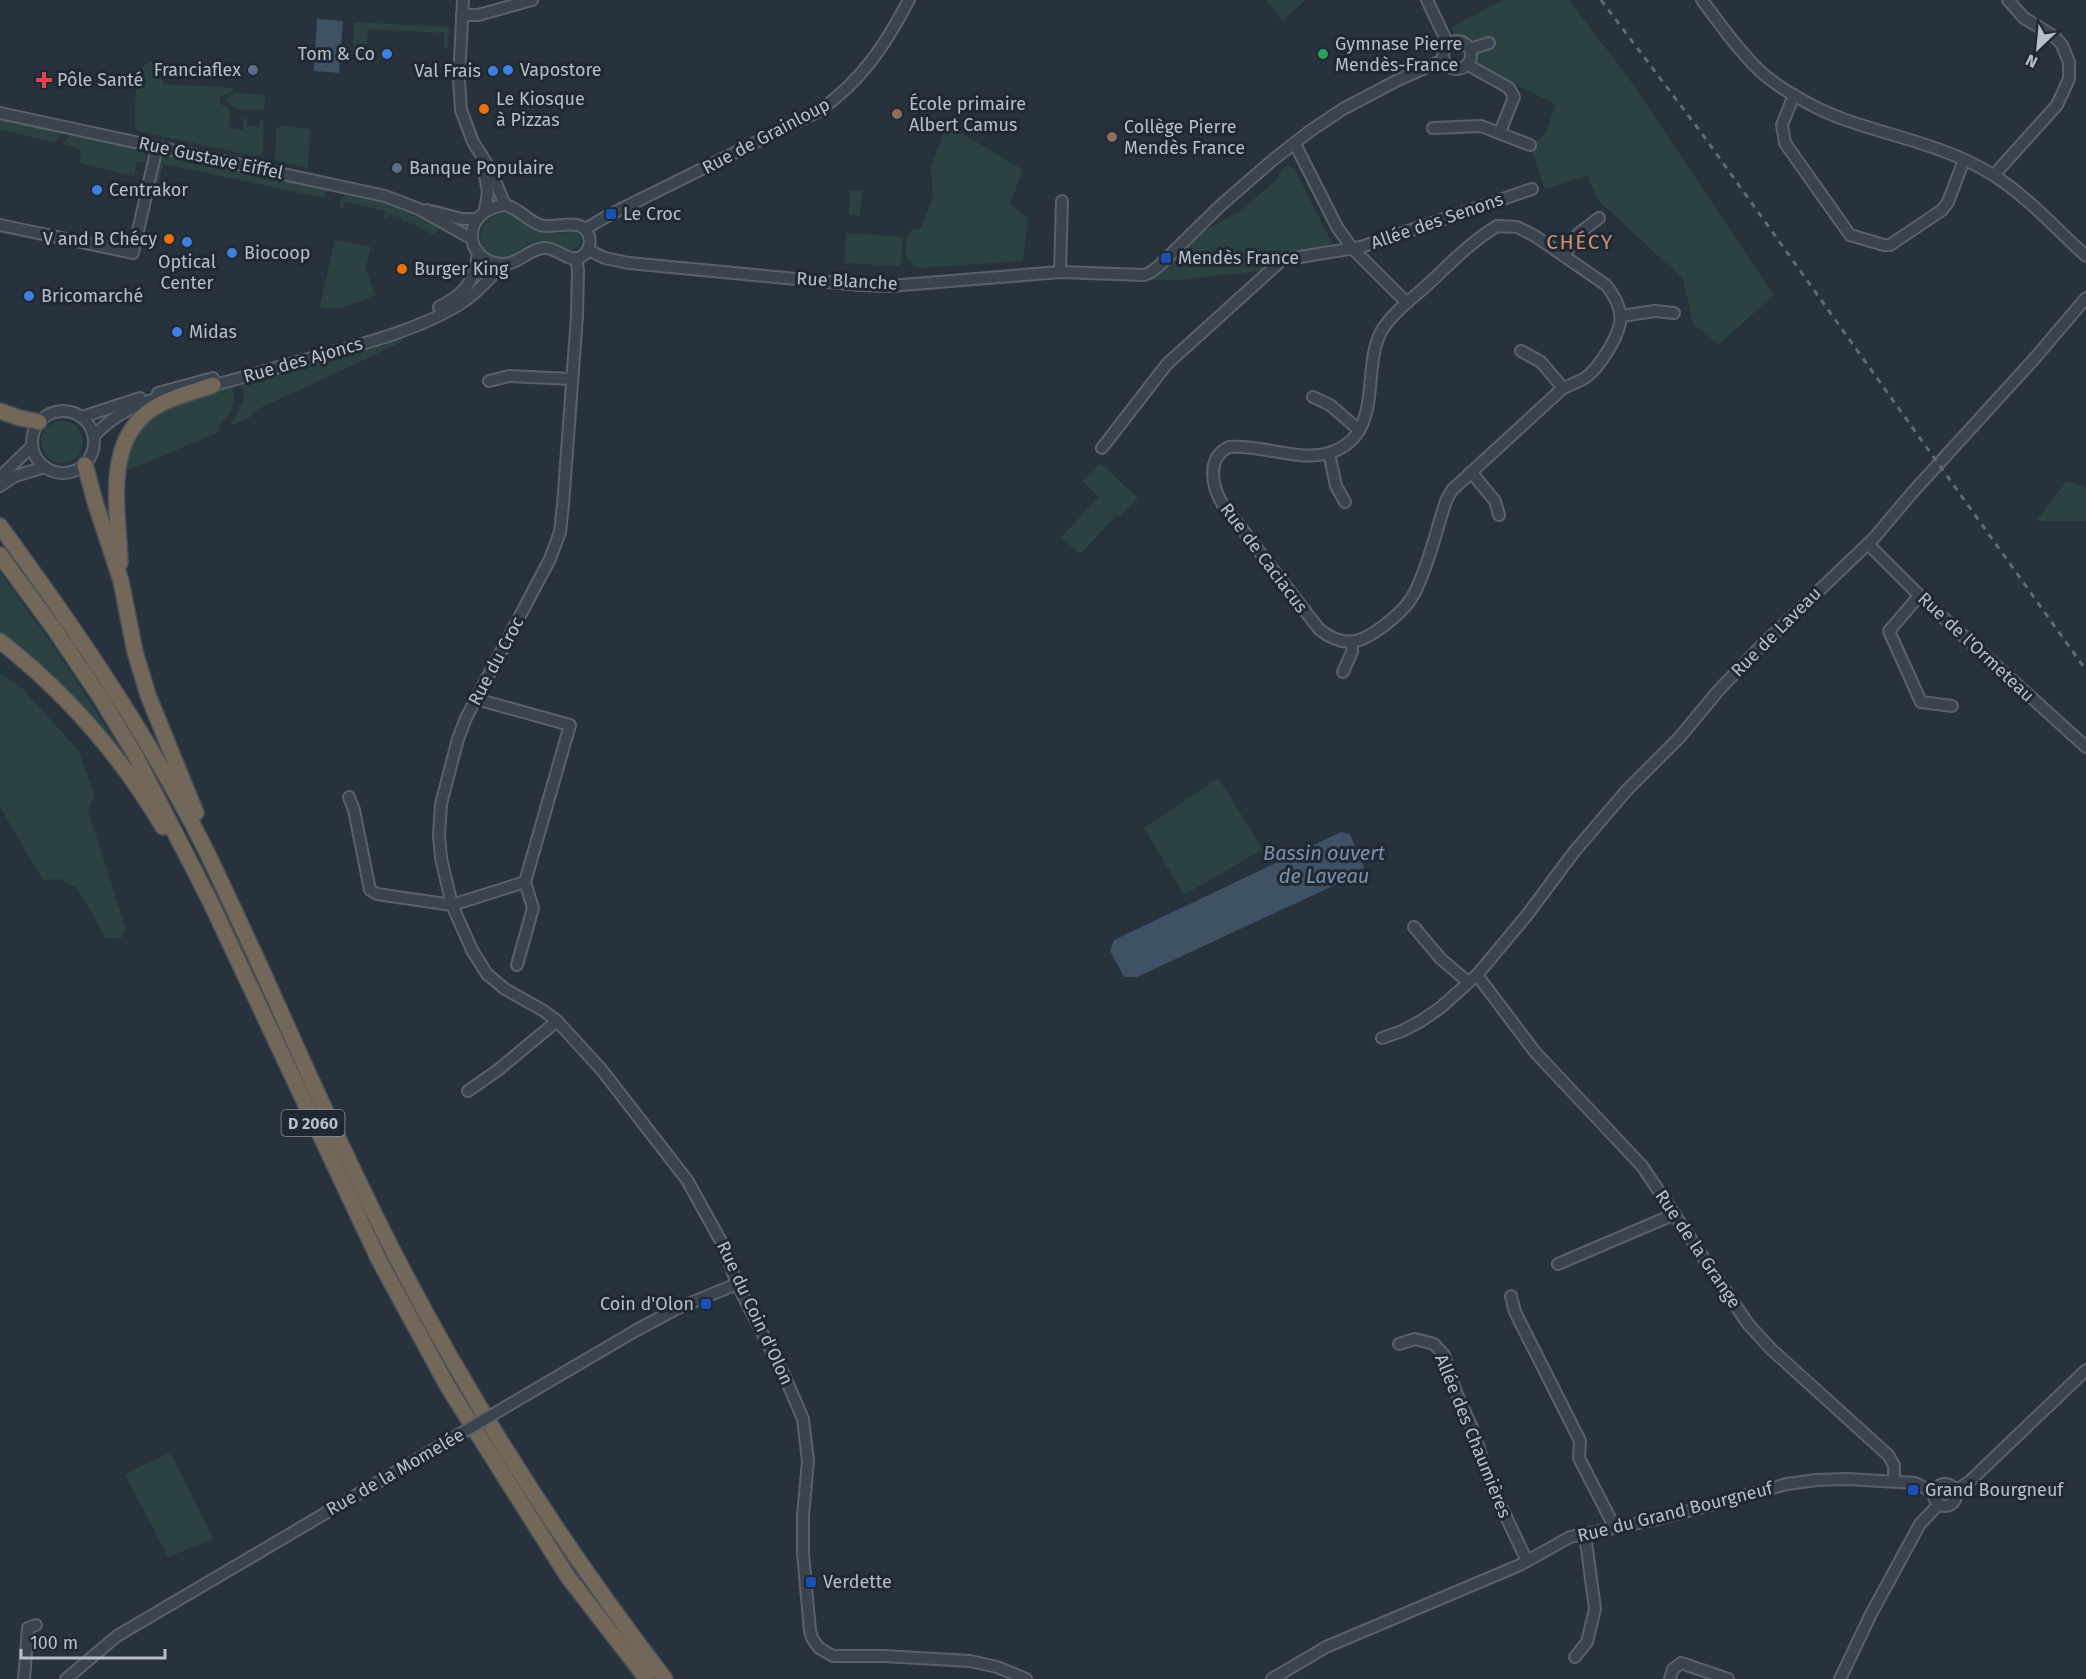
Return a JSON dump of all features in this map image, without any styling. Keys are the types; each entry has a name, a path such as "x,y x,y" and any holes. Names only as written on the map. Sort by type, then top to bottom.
{"highway":[{"path":"121,581 117,464 124,442 139,420 154,407 213,385"},
{"path":"0,411 39,422"},
{"path":"85,465 121,581 135,652 148,695 211,844 224,888"},
{"name":"D 2060","path":"0,526 66,616 126,707 187,814 224,888 362,1187 432,1323 471,1391 551,1522 665,1679"},
{"name":"D 2060","path":"0,555 62,640 134,753 240,963 364,1231 448,1387 568,1577 647,1679"},
{"path":"0,641 57,691 100,737 122,765 161,824 207,910 240,963"}],"street":[{"path":"463,0 459,96 472,141 490,169 505,205"},
{"path":"462,15 478,15 532,0"},
{"name":"Rue de Grainloup","path":"585,230 611,214 801,121 830,103 869,66 889,37 909,0"},
{"path":"1427,0 1448,44"},
{"path":"1702,0 1725,31 1761,72 1794,94 1842,119 1930,146 1994,175 2029,203 2086,255"},
{"path":"1994,175 2057,105 2069,79 2069,62 2062,45 2055,37 2024,18 2008,0"},
{"path":"1473,68 1470,49 1462,42 1448,44 1443,50 1443,60 1447,66 1457,70 1473,68 1509,88 1514,98 1500,132"},
{"path":"1470,49 1489,43"},
{"path":"1295,144 1343,109 1396,81 1443,60"},
{"path":"1794,94 1782,126 1785,143 1850,235 1890,245 1942,210 1948,202 1964,160"},
{"name":"Rue Gustave Eiffel","path":"0,113 386,196 419,209 472,239"},
{"path":"1433,128 1476,125 1530,145"},
{"name":"Allée des Senons","path":"1295,144 1337,227 1352,248 1532,189"},
{"name":"Rue Blanche","path":"588,250 605,258 629,263 860,285 890,286 1060,272 1144,275 1152,272 1220,206 1274,159 1295,144"},
{"path":"0,225 133,253 157,147"},
{"path":"480,155 488,192 485,210"},
{"path":"1060,272 1062,201"},
{"path":"505,205 520,211 538,224 556,227 574,224 585,230 590,239 588,250 576,258 547,247 503,264 488,260 478,252 472,239 477,219 492,206 505,205"},
{"name":"Rue Gustave Eiffel","path":"419,209 462,219 477,219"},
{"path":"1565,255 1578,234 1599,218"},
{"path":"1343,672 1352,652 1352,642 1372,636 1402,611 1410,601 1418,586 1446,501 1452,490 1563,388 1584,378 1600,363 1614,338 1621,316 1611,291 1565,255 1517,227 1497,226 1476,239 1407,303 1381,332 1375,353 1369,403 1359,430 1348,444 1329,453 1336,486 1345,502"},
{"path":"1102,448 1167,364 1282,260 1352,248 1407,303"},
{"name":"Rue des Ajoncs","path":"82,417 136,399 393,327 419,317 463,292 476,271 478,252"},
{"name":"Rue du Croc","path":"557,1021 505,989 487,974 472,950 452,905 441,858 439,835 441,804 458,739 466,718 550,559 560,532 572,379 577,293 576,258"},
{"name":"Rue des Ajoncs","path":"94,436 106,422 138,404 399,332 462,303 490,280 503,264"},
{"name":"Rue de Laveau","path":"1382,1038 1421,1021 1440,1008 1472,979 1527,915 1574,852 1627,790 1679,738 1718,691 1760,647 1868,544 2086,298"},
{"path":"1621,316 1654,311 1674,313"},
{"path":"1521,351 1540,362 1563,388"},
{"path":"489,381 509,376 572,379"},
{"path":"1312,397 1330,405 1359,430"},
{"path":"55,412 74,412 82,417 92,428 94,436 91,456 85,465 76,471 65,473 54,472 45,467 36,458 32,446 35,429 39,422 55,412"},
{"path":"0,477 32,446"},
{"name":"Rue de Caciacus","path":"1329,453 1294,454 1229,447 1216,457 1213,482 1222,503 1319,629 1334,639 1352,642"},
{"path":"0,486 15,476 45,467"},
{"path":"1471,472 1495,501 1499,515"},
{"name":"Rue de l'Ormeteau","path":"1868,544 1919,596 2086,747"},
{"path":"1919,596 1889,631 1922,702 1952,706"},
{"path":"476,699 570,725 525,882 533,908 518,965"},
{"path":"350,797 370,890 377,894 452,905 525,882"},
{"name":"Rue de la Grange","path":"1414,927 1441,959 1472,979 1577,1098 1631,1153 1675,1214 1748,1324 1779,1357 1888,1455 1894,1465 1894,1481"},
{"path":"468,1091 498,1070 557,1021"},
{"name":"Rue du Coin d'Olon","path":"557,1021 602,1069 687,1180 723,1245 737,1284 790,1388 803,1419 808,1461 803,1516 803,1553 810,1631 815,1644 824,1652 837,1657 884,1656 970,1661 997,1667 1026,1679"},
{"path":"1558,1264 1675,1214"},
{"name":"Rue de la Momelée","path":"66,1679 117,1636 448,1440 676,1309 737,1284"},
{"path":"1511,1296 1515,1312 1580,1442 1579,1458 1615,1528"},
{"name":"Allée des Chaumières","path":"1399,1344 1415,1339 1434,1344 1444,1355 1456,1392 1474,1432 1488,1479 1527,1561"},
{"path":"1955,1491 1970,1481 2086,1370"},
{"name":"Rue du Grand Bourgneuf","path":"1272,1679 1326,1647 1527,1561 1570,1536 1658,1519 1788,1484 1826,1479 1894,1481"},
{"path":"1894,1481 1916,1483 1935,1492"},
{"path":"1945,1484 1952,1486 1955,1491 1953,1502 1947,1506 1939,1504 1935,1499 1938,1486 1945,1484"},
{"path":"1840,1679 1871,1614 1920,1524 1939,1504"},
{"path":"1575,1657 1587,1642 1595,1609 1585,1533"},
{"path":"24,1679 28,1628 36,1625"},
{"path":"1670,1679 1673,1669 1681,1663 1728,1679"}],"green space":[{"path":"1266,0 1306,0 1282,21"},
{"path":"1503,0 1569,0 1628,77 1774,295 1719,344 1693,324 1683,279 1598,200 1587,176 1545,189 1531,148 1545,133 1556,105 1475,64 1476,54 1473,42 1462,37 1455,37 1452,27"},
{"path":"354,22 449,27 448,49 444,48 444,33 368,29 366,53 353,52"},
{"path":"149,62 163,63 163,84 233,88 234,91 220,97 220,104 228,107 230,111 229,128 243,130 243,119 247,119 247,126 259,127 260,120 264,120 263,151 260,155 255,156 138,131 135,127 137,81 144,66"},
{"path":"235,93 265,95 263,110 235,109 224,99"},
{"path":"0,118 64,133 54,142 0,130"},
{"path":"280,126 310,129 308,168 277,161 275,157 276,130"},
{"path":"945,130 963,134 1023,170 1010,204 1028,218 1023,261 919,268 906,256 905,247 908,236 911,230 921,228 933,197 931,167"},
{"path":"71,134 140,149 146,155 146,163 137,161 134,176 79,163 81,154 79,149 63,144"},
{"path":"165,154 327,189 325,198 163,164 157,190 154,190 159,161"},
{"path":"1285,166 1294,168 1333,245 1277,255 1259,271 1178,280 1153,280 1197,235 1239,212 1275,181"},
{"path":"850,191 862,191 860,216 849,215"},
{"path":"348,194 383,202 442,227 433,235 402,221 402,218 389,215 388,219 384,218 385,211 345,202 343,209 340,208 341,200"},
{"path":"504,213 543,232 574,231 580,236 581,244 572,249 538,241 512,255 496,258 483,250 481,236 487,221"},
{"path":"846,233 903,237 901,266 845,263"},
{"path":"335,240 371,247 365,268 376,295 342,307 321,308 320,305"},
{"path":"401,337 402,342 252,412 252,416 233,425 244,399 241,382"},
{"path":"231,386 234,397 232,407 227,417 219,425 219,432 122,473 137,426 178,400"},
{"path":"62,421 77,427 83,442 77,457 62,463 47,457 41,442 47,427"},
{"path":"1100,463 1138,498 1120,517 1117,515 1080,554 1061,537 1099,497 1082,481"},
{"path":"2067,481 2086,488 2086,521 2036,521"},
{"path":"0,573 50,641 131,765 0,632"},
{"path":"0,673 20,686 78,750 95,795 88,810 126,930 121,938 106,938 77,888 60,879 43,880 0,807"},
{"path":"1218,778 1263,849 1184,895 1144,828"},
{"path":"170,1452 213,1539 168,1557 125,1474"}],"water":[{"path":"317,19 343,21 339,73 314,71"},
{"name":"Bassin ouvert de Laveau","path":"1341,832 1350,834 1364,867 1359,874 1137,977 1124,977 1110,951 1114,940"}],"railway":[{"path":"1601,0 1703,135 2086,670"}],"place":[{"name":"Tom & Co","path":"387,54"},
{"name":"Gymnase Pierre Mendès-France","path":"1323,54"},
{"name":"Franciaflex","path":"253,70"},
{"name":"Vapostore","path":"508,70"},
{"name":"Val Frais","path":"493,71"},
{"name":"Pôle Santé","path":"44,80"},
{"name":"Le Kiosque à Pizzas","path":"484,109"},
{"name":"École primaire Albert Camus","path":"897,114"},
{"name":"Collège Pierre Mendès France","path":"1112,137"},
{"name":"Banque Populaire","path":"397,168"},
{"name":"Centrakor","path":"97,190"},
{"name":"Le Croc","path":"611,214"},
{"name":"V and B Chécy","path":"169,239"},
{"name":"Optical Center","path":"187,242"},
{"name":"Biocoop","path":"232,253"},
{"name":"Mendès France","path":"1166,258"},
{"name":"Burger King","path":"402,269"},
{"name":"Bricomarché","path":"29,296"},
{"name":"Midas","path":"177,332"},
{"name":"Coin d'Olon","path":"706,1304"},
{"name":"Grand Bourgneuf","path":"1913,1490"},
{"name":"Verdette","path":"811,1582"}],"district":[{"name":"CHÉCY","path":"1580,242"}]}
